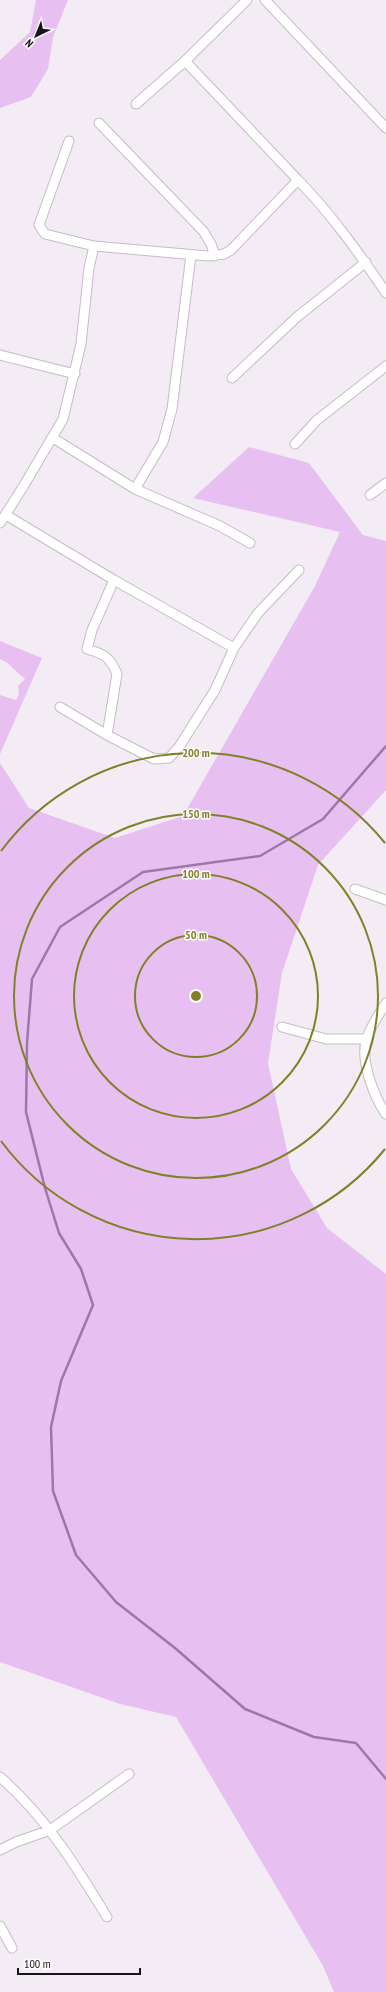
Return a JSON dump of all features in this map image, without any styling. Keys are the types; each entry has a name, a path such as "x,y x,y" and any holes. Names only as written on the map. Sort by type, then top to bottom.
{"street":[{"path":"136,104 185,61 247,0"},
{"path":"265,0 386,128"},
{"path":"185,61 320,203 366,262 383,280 386,293"},
{"path":"99,123 204,232 211,244 215,256"},
{"path":"69,141 40,225 45,234 94,246 191,255 215,256 224,254 231,250 298,180"},
{"path":"0,522 6,515 63,419 81,344 89,268 94,246"},
{"path":"135,489 163,442 172,409 191,255"},
{"path":"232,378 298,317 366,262"},
{"path":"0,355 75,374"},
{"path":"295,444 317,420 386,366"},
{"path":"53,438 135,489 220,526 250,543"},
{"path":"370,495 386,483"},
{"path":"6,515 114,580 234,648"},
{"path":"60,707 107,735 154,759 168,758 179,747 215,690 234,648 258,613 299,570"},
{"path":"107,735 117,674 114,666 103,654 87,648 92,630 114,580"},
{"path":"355,889 386,900"},
{"path":"386,1003 366,1039 366,1062 370,1084 386,1114"},
{"path":"282,1027 326,1039 366,1039"},
{"path":"0,1850 16,1842 50,1830 129,1774"},
{"path":"0,1776 15,1790 50,1830 79,1871 107,1917"},
{"path":"0,1926 12,1948"}],"shaded area":[{"path":"36,0 68,0 53,37 48,69 31,97 0,108 0,60 30,32"},
{"path":"249,447 309,463 363,535 386,541 386,790 318,865 282,973 268,1063 291,1169 327,1228 386,1274 386,1992 334,1992 323,1966 176,1717 120,1704 0,1662 0,763 29,808 115,838 183,816 315,586 340,532 193,498"},
{"path":"0,641 42,658 0,754 0,695 16,700 19,694 18,686 25,679 6,662 0,659"}],"waterway":[{"path":"386,746 323,819 260,856 143,872 60,927 32,979 27,1043 26,1112 45,1188 59,1233 81,1269 93,1305 61,1381 51,1427 53,1491 76,1555 116,1602 175,1648 245,1709 314,1737 356,1743 386,1779"}]}
